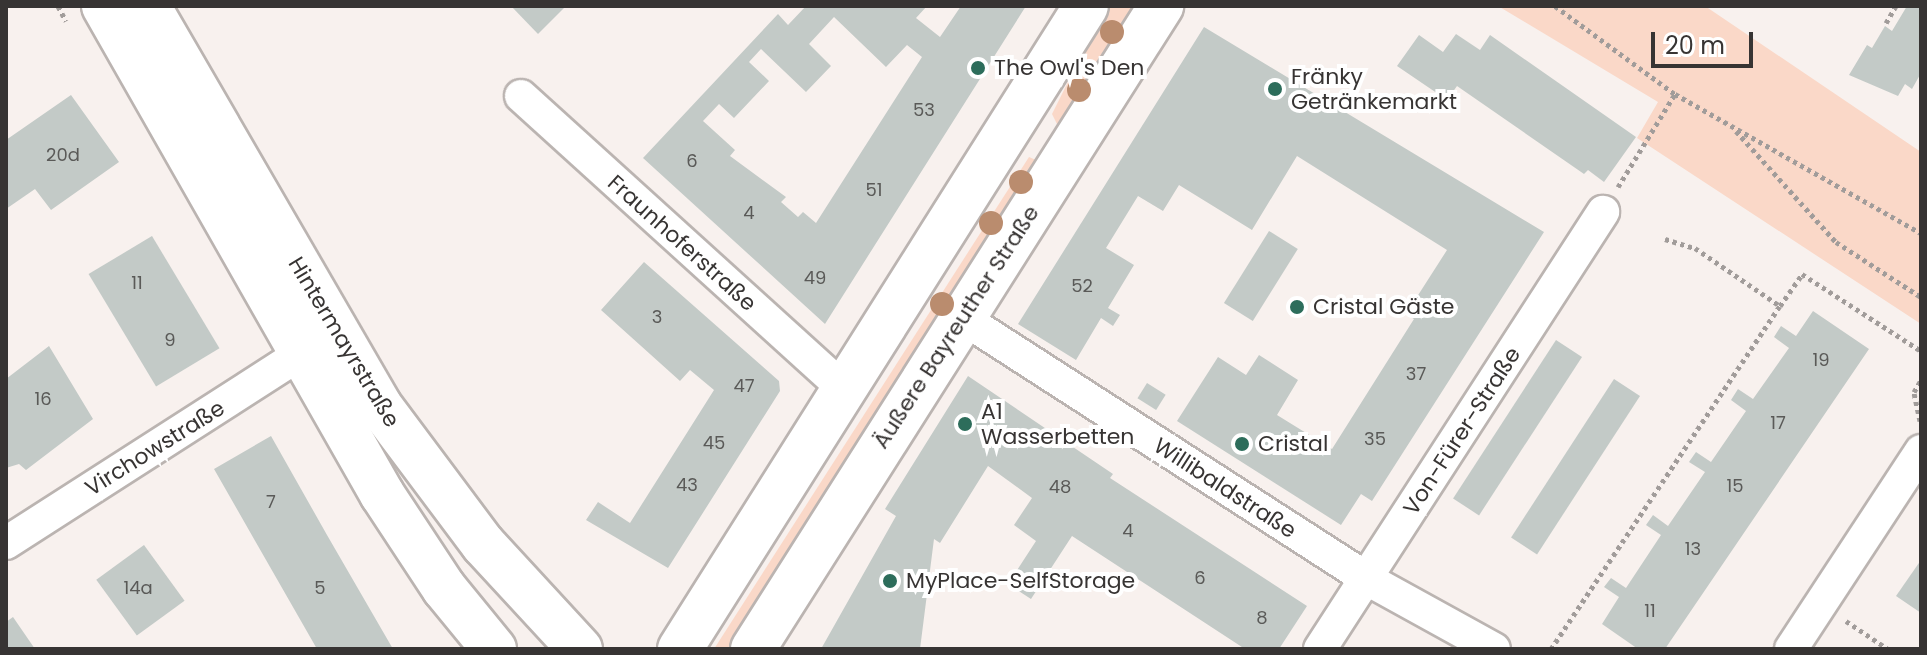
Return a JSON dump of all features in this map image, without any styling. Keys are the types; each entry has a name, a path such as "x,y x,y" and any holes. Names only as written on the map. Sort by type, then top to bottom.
{"main road":[{"name":"Hintermayrstraße","path":"104,6 407,534 494,649"},
{"name":"Hintermayrstraße","path":"148,6 379,405 475,535 580,649"},
{"path":"680,649 1086,6"},
{"name":"Äußere Bayreuther Straße","path":"761,642 961,317 1161,6"},
{"path":"1024,103 1032,133 1048,144 1070,147"}],"street":[{"name":"Fraunhoferstraße","path":"521,96 844,389"},
{"name":"Von-Fürer-Straße","path":"1320,649 1603,212"},
{"name":"Willibaldstraße","path":"961,317 1367,579 1494,649"},
{"name":"Virchowstraße","path":"6,543 303,352"},
{"path":"1791,649 1921,451"}],"path":[{"path":"1555,6 1675,94 1921,233"},
{"path":"1886,23 1896,6"},
{"path":"1603,212 1675,94"},
{"path":"1735,129 1836,242 1921,297"},
{"path":"1665,239 1695,248 1780,306"},
{"path":"1551,649 1802,274 1921,351"},
{"path":"1921,380 1914,392 1921,424"},
{"path":"1822,604 1888,649"}],"shaded area":[{"path":"1106,6 1140,6 1063,125 1058,126 1052,114"},
{"path":"1498,6 1705,6 1921,152 1921,324 1637,138 1658,102"},
{"path":"1029,157 1036,160 1037,169 731,649 714,649"}],"building":[{"path":"511,6 566,6 538,34"},
{"path":"806,6 927,6 916,18 940,37 961,6 1026,6 825,324 643,158 778,14 788,25","holes":["834,17 886,67 907,45 922,57 816,223 803,212 798,217 781,202 786,197 730,156 735,150 703,121 719,104 734,118 769,81 749,62 761,49 806,92 831,66 809,44"]},
{"path":"1907,6 1921,6 1921,73 1912,89 1905,84 1898,96 1849,75 1867,45 1872,48 1885,26 1892,31"},
{"path":"1204,27 1544,232 1372,501 1361,494 1341,525 1177,421 1218,357 1246,375 1259,355 1298,380 1277,415 1332,449 1414,319 1406,314 1447,250 1297,156 1252,230 1179,185 1163,211 1138,196 1106,248 1134,265 1108,308 1120,315 1113,326 1101,318 1076,360 1018,324"},
{"path":"1456,34 1480,50 1490,35 1636,137 1604,182 1588,170 1584,174 1457,86 1447,100 1397,66 1419,35 1443,52"},
{"path":"71,95 119,162 51,210 35,189 6,209 6,140"},
{"path":"1269,231 1298,249 1253,321 1224,303"},
{"path":"152,236 219,348 156,386 89,274"},
{"path":"644,262 779,381 780,391 668,568 586,520 598,502 630,523 714,390 690,370 680,381 601,310"},
{"path":"1813,311 1869,349 1665,649 1638,649 1602,624 1619,597 1604,587 1611,578 1626,588 1661,535 1646,525 1653,515 1668,526 1705,472 1689,462 1696,452 1711,462 1746,411 1731,400 1738,389 1753,399 1789,348 1774,337 1781,326 1796,336"},
{"path":"1556,340 1582,357 1479,515 1453,499"},
{"path":"49,346 93,419 26,470 19,464 6,468 6,379"},
{"path":"968,376 1113,474 1110,478 1307,606 1279,649 1245,649 1072,536 1031,599 1008,584 1036,541 1014,525 1032,498 988,466 940,543 934,539 920,649 821,649 896,516 885,509"},
{"path":"1614,379 1640,396 1537,554 1511,538"},
{"path":"1147,383 1166,395 1156,410 1137,398"},
{"path":"271,436 393,649 317,649 214,469"},
{"path":"144,545 185,601 137,636 96,580"},
{"path":"1921,560 1921,613 1896,596"},
{"path":"13,617 35,649 6,649 6,622"}],"place":[{"name":"The Owl's Den","path":"978,68"},
{"name":"Fränky Getränkemarkt","path":"1275,89"},
{"name":"Cristal Gäste","path":"1297,307"},
{"name":"A1 Wasserbetten","path":"965,424"},
{"name":"Cristal","path":"1242,444"},
{"name":"MyPlace-SelfStorage","path":"890,581"}]}
